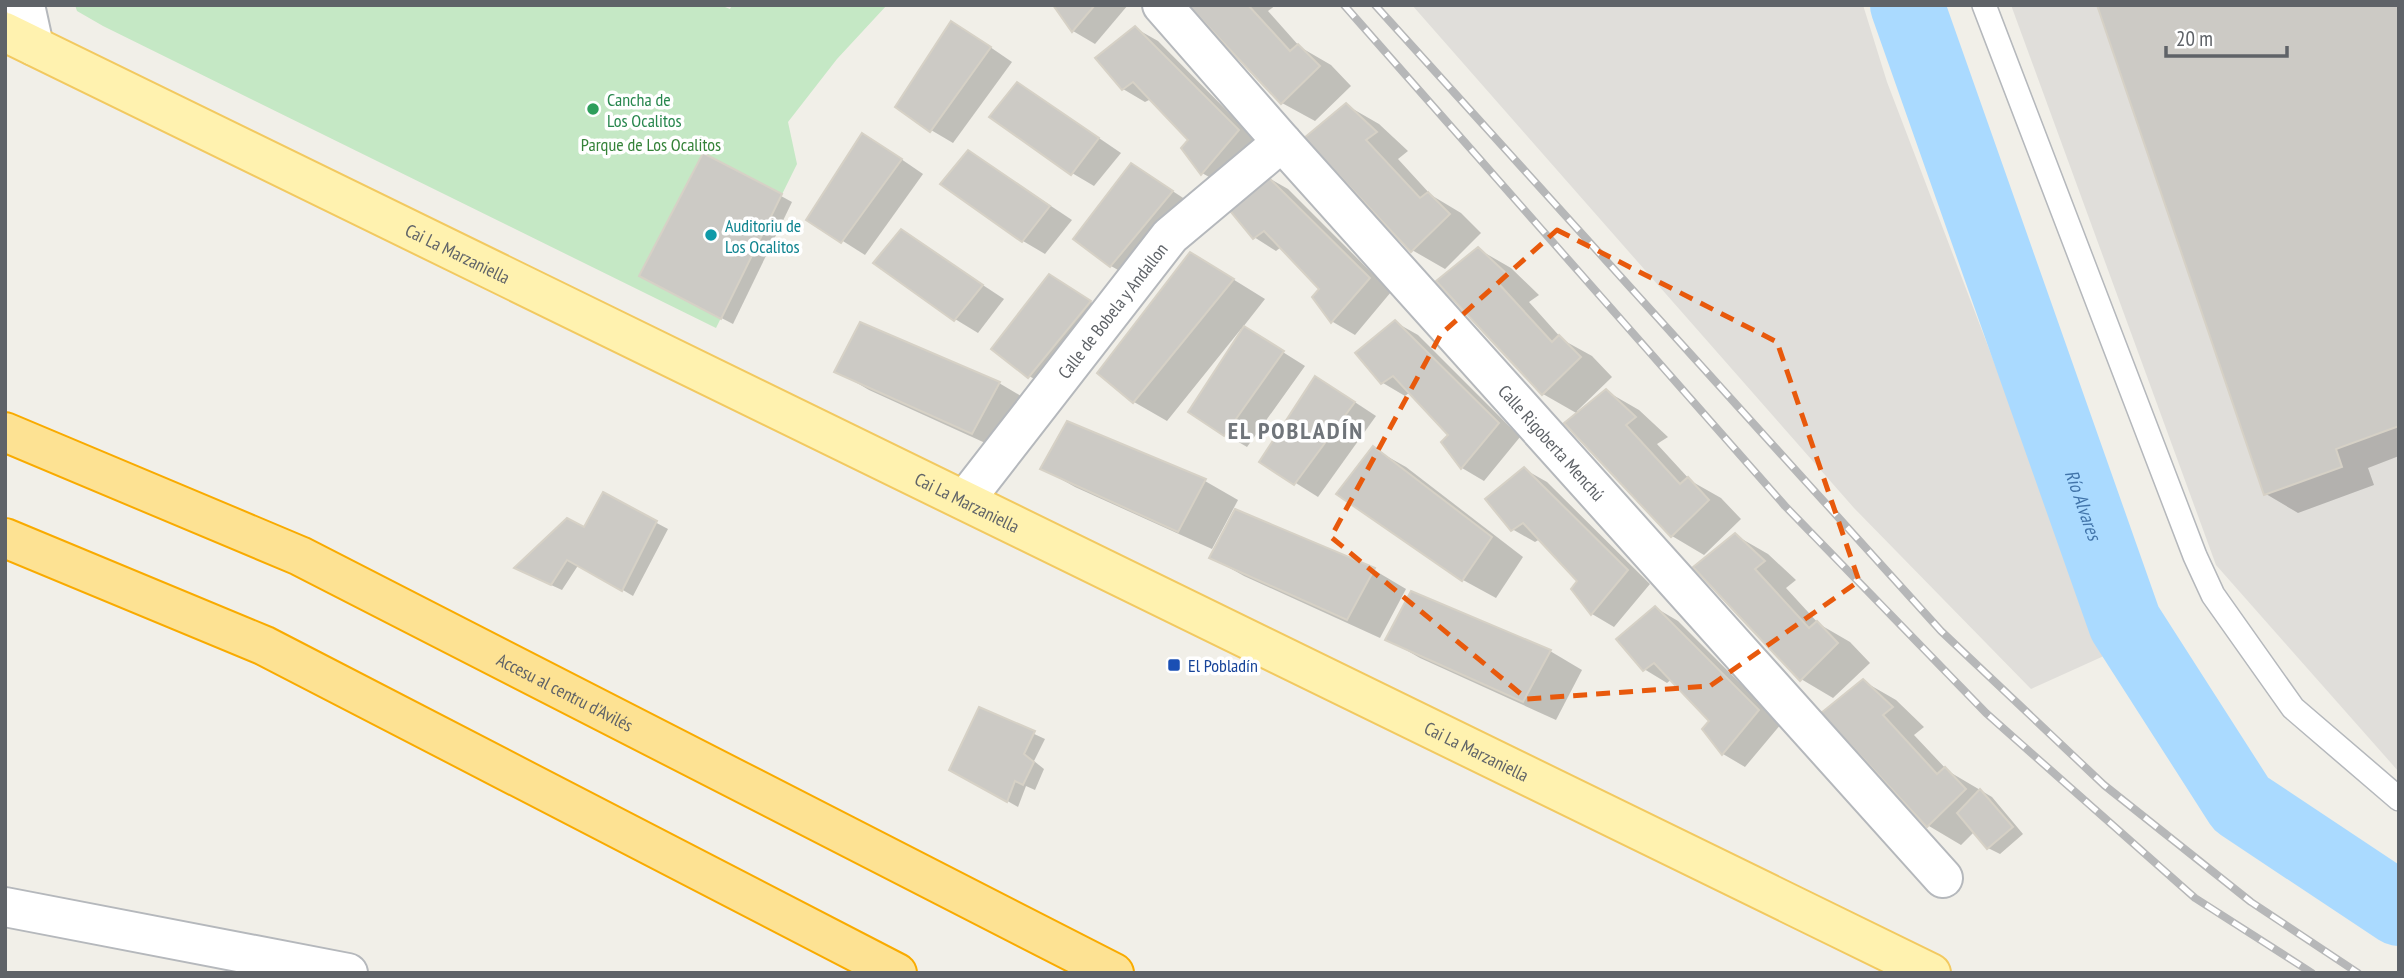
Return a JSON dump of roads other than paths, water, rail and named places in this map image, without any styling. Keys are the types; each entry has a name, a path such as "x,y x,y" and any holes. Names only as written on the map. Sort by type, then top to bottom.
{"highway":[{"name":"Accesu al centru d'Avilés","path":"5,432 300,555 1114,973"},
{"path":"5,538 265,646 897,973"}],"main road":[{"name":"Cai La Marzaniella","path":"20,39 1931,973"}],"street":[{"path":"20,39 25,5"},
{"name":"Calle Rigoberta Menchú","path":"1162,5 1943,878"},
{"name":"Calle de Bobela y Andallon","path":"965,500 1170,236 1282,142"},
{"path":"5,907 348,973"}],"lane":[{"path":"1983,5 2195,555 2213,595 2293,709 2399,799"}],"waterway":[{"name":"Río Alvares","path":"1907,5 2125,623 2241,804 2399,909"}],"railway":[{"path":"1344,5 1785,506 1986,713 2195,898 2312,973"},
{"path":"1375,5 1941,631 2104,785 2251,902 2358,973"}],"place":[{"name":"Cancha de Los Ocalitos","path":"593,109"},
{"name":"Auditoriu de Los Ocalitos","path":"711,235"},
{"name":"El Pobladín","path":"1174,665"}],"district":[{"name":"EL POBLADÍN","path":"1296,430"}],"park label":[{"name":"Parque de Los Ocalitos","path":"651,144"}]}
